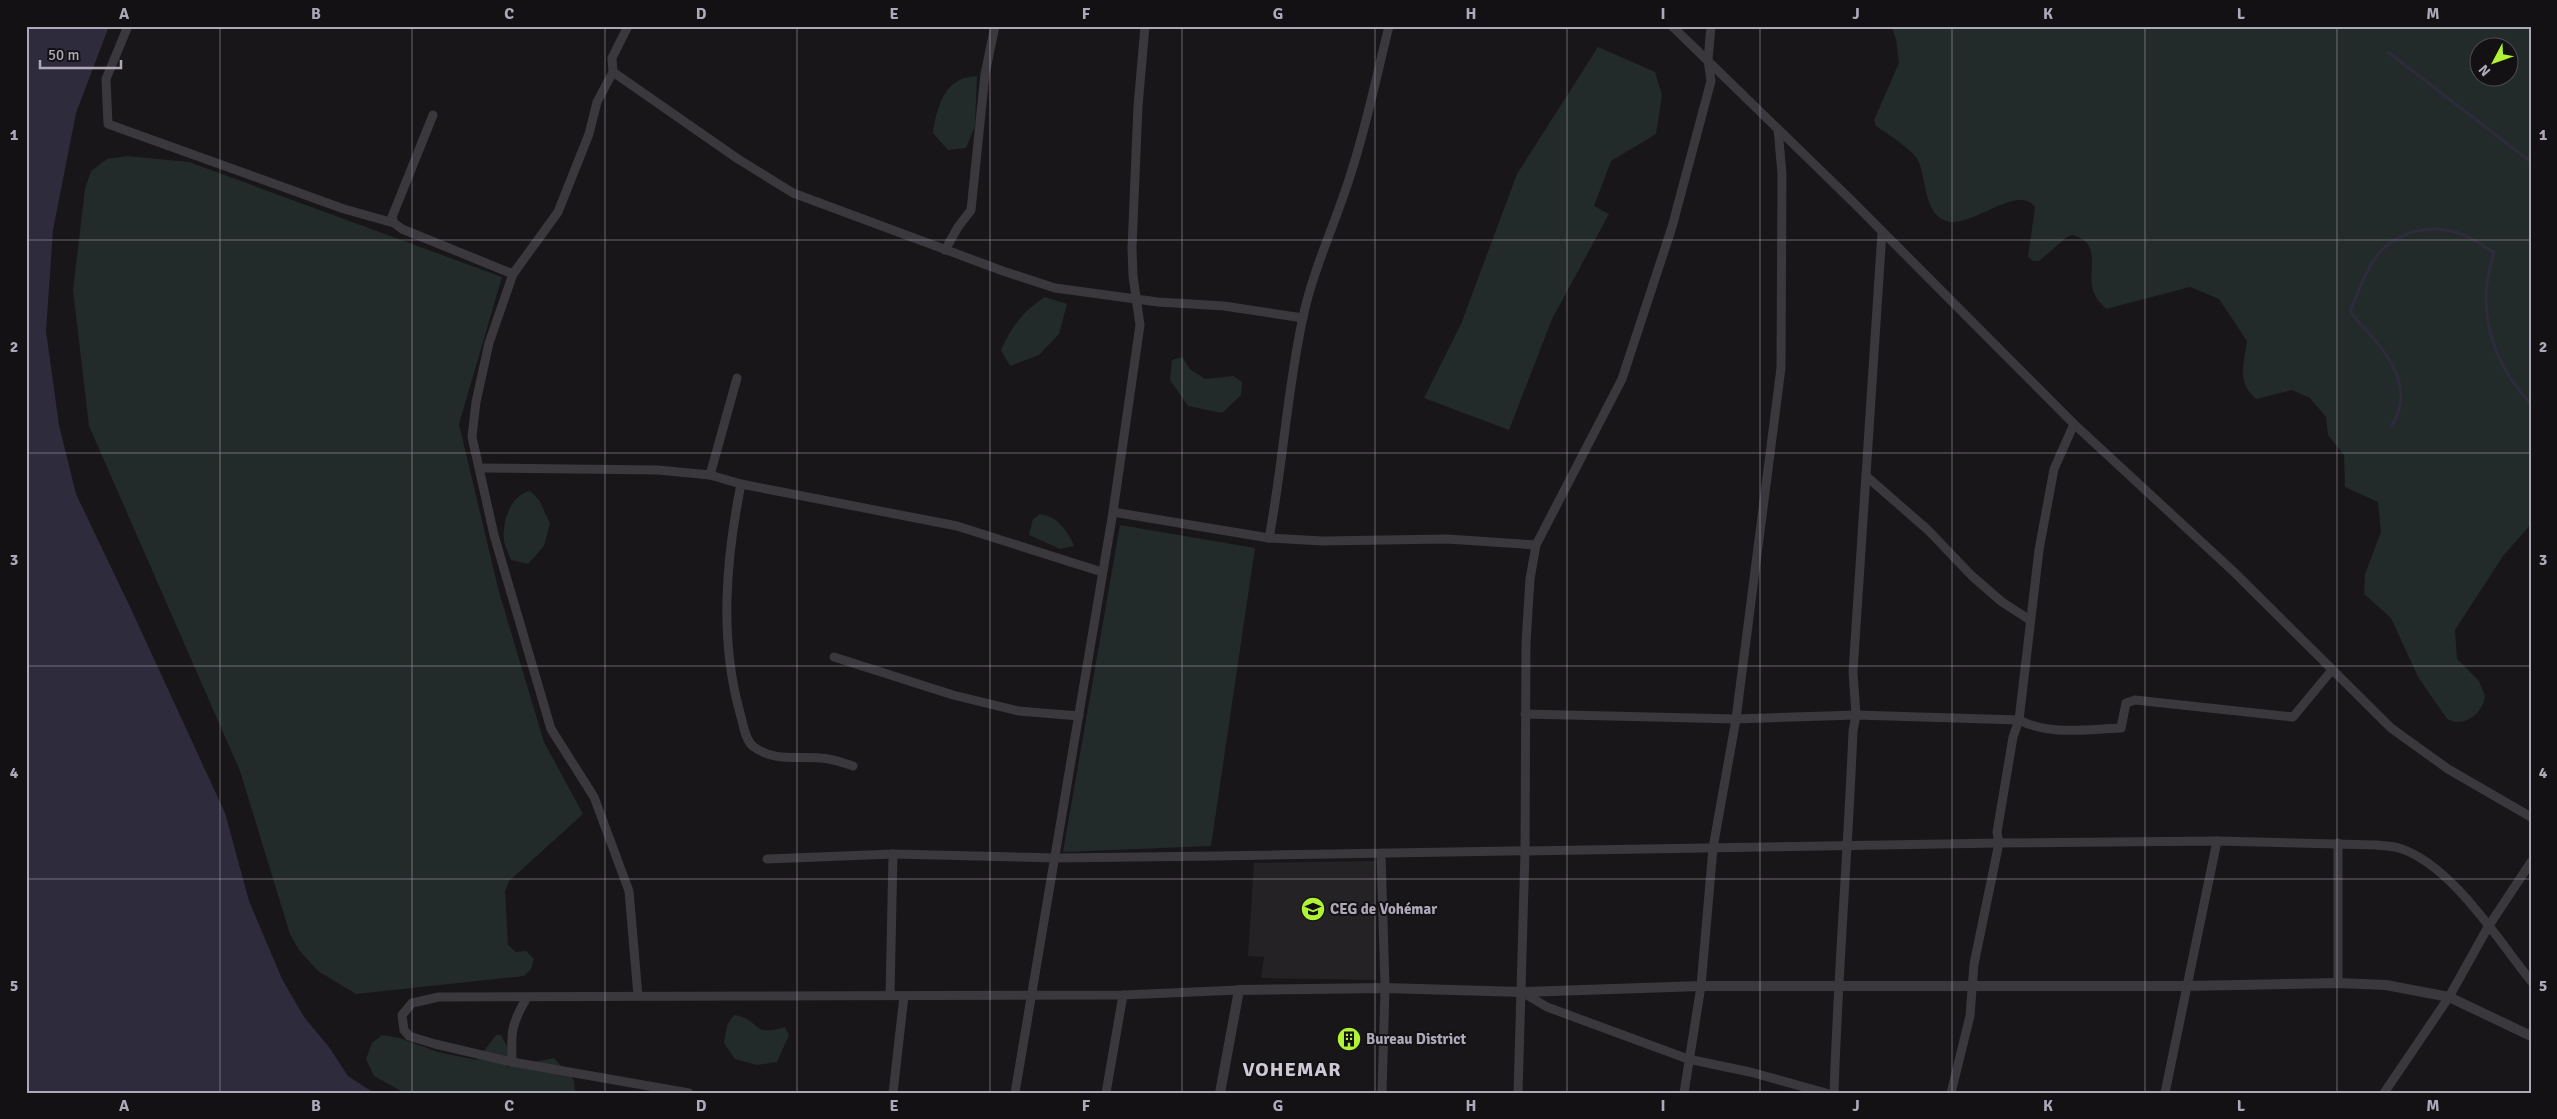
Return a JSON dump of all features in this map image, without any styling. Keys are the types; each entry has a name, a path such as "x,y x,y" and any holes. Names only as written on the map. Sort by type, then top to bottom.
{"street":[{"path":"128,26 106,79 108,124 318,200 394,223 402,229 513,274"},
{"path":"628,26 612,58 613,72 597,102 586,142 558,212 513,274 489,343 476,402 472,436 494,535 551,729 571,764 594,797 629,891 633,963 638,996"},
{"path":"945,250 958,227 971,210 984,74 995,26"},
{"path":"1015,1093 1057,858 1113,512 1140,325 1132,248 1138,106 1146,26"},
{"path":"1269,538 1302,318 1313,274 1352,170 1388,26"},
{"path":"1672,26 2074,424 2234,572 2391,728 2448,769 2531,817"},
{"path":"1518,1093 1522,992 1525,714 1529,588 1536,545 1622,379 1672,227 1711,82 1708,60 1711,26"},
{"path":"613,72 738,159 793,192 945,250 1055,288 1158,302 1224,306 1302,318"},
{"path":"394,223 392,217 434,115"},
{"path":"1684,1093 1701,986 1713,848 1736,719 1781,368 1782,174 1778,129"},
{"path":"1834,1093 1838,987 1848,845 1853,731 1856,715 1853,672 1877,340 1882,232"},
{"path":"710,475 737,378"},
{"path":"1952,1093 1970,1016 1974,964 1998,843 1997,832 2013,737 2019,720 2039,550 2054,469 2074,424"},
{"path":"480,468 658,470 710,475 741,484 957,526 1102,572"},
{"path":"1866,476 1928,530 1972,576 2002,602 2030,620"},
{"path":"741,484 730,537 727,588 730,673 745,732 752,747 765,753 788,758 821,758 854,766"},
{"path":"1113,512 1269,538 1322,542 1447,539 1536,545"},
{"path":"834,657 962,697 1018,710 1079,716"},
{"path":"1525,714 1736,719 1856,715 2019,720 2034,728 2052,730 2121,728 2126,703 2135,700 2293,717 2332,670"},
{"path":"2165,1093 2217,841"},
{"path":"767,859 893,854 1057,858 2217,841 2338,844 2400,848 2427,863 2453,884 2531,981"},
{"path":"2338,844 2338,983"},
{"path":"1381,853 1385,988 1382,1093"},
{"path":"890,995 893,854"},
{"path":"2384,1093 2449,997 2488,927 2531,862"},
{"path":"689,1093 512,1062 409,1036 404,1030 402,1015 412,1003 439,998 1032,996 1385,988 1522,992 1701,986 2186,986 2338,983 2386,985 2449,997 2531,1036"},
{"path":"1220,1093 1239,990"},
{"path":"1522,992 1547,1007 1688,1059 1750,1072 1826,1093"},
{"path":"1106,1093 1123,995"},
{"path":"893,1093 904,996"},
{"path":"512,1062 511,1033 515,1018 526,999"}],"shaded area":[{"path":"26,26 109,26 76,113 53,230 46,331 59,425 76,494 225,813 249,901 282,979 304,1017 329,1047 348,1076 374,1093 26,1093"},
{"path":"1891,26 2531,26 2531,524 2503,556 2455,630 2457,659 2479,681 2485,696 2477,714 2460,722 2447,719 2418,677 2391,618 2364,594 2365,574 2381,532 2378,502 2345,487 2344,455 2328,435 2326,417 2310,398 2292,390 2256,399 2250,393 2246,386 2243,372 2247,341 2219,299 2190,287 2106,309 2094,293 2091,277 2091,252 2088,245 2082,239 2072,235 2067,237 2039,261 2033,261 2028,257 2035,207 2027,201 2017,200 2005,203 1968,219 1956,222 1946,221 1939,217 1933,211 1930,203 1918,160 1905,147 1876,126 1874,120 1899,63 1896,39"},
{"path":"1598,47 1655,72 1662,95 1656,134 1611,161 1594,206 1609,214 1552,319 1509,430 1424,398 1461,324 1517,174"},
{"path":"977,76 975,126 966,148 948,150 933,133 940,104 952,85 962,79"},
{"path":"127,156 189,162 502,277 459,424 499,592 544,742 583,814 509,881 505,891 508,945 516,952 526,951 534,959 531,969 524,976 356,994 318,971 299,950 290,934 240,771 89,426 73,290 85,189 91,171 107,159"},
{"path":"1045,297 1067,304 1059,334 1039,355 1010,366 1001,350 1005,342 1024,313"},
{"path":"1182,357 1190,369 1205,379 1233,376 1242,382 1241,395 1222,413 1188,406 1170,380 1172,360"},
{"path":"530,491 539,500 550,523 544,546 528,564 511,560 505,543 504,526 512,504 517,498"},
{"path":"1040,514 1057,521 1069,535 1074,546 1060,549 1029,535 1033,519"},
{"path":"1120,525 1255,548 1211,846 1063,852"},
{"name":"CEG de Vohémar","path":"1376,861 1376,980 1261,978 1264,957 1248,956 1254,863"},
{"path":"734,1015 749,1020 761,1029 774,1030 785,1027 789,1035 777,1062 757,1065 735,1059 724,1043 727,1025"},
{"path":"382,1035 400,1038 438,1052 477,1060 496,1035 501,1035 508,1048 507,1067 554,1058 574,1080 575,1093 405,1093 374,1076 366,1059 372,1043"}],"waterway":[{"path":"2388,52 2531,162"},
{"path":"2391,427 2399,410 2401,395 2398,380 2392,365 2383,351 2350,312 2365,276 2377,256 2395,240 2417,231 2453,231 2494,252 2486,289 2486,310 2492,339 2504,367 2531,404"}],"place":[{"name":"CEG de Vohémar","path":"1313,909"},
{"name":"Bureau District","path":"1349,1039"}],"district":[{"name":"VOHEMAR","path":"1292,1069"}]}
